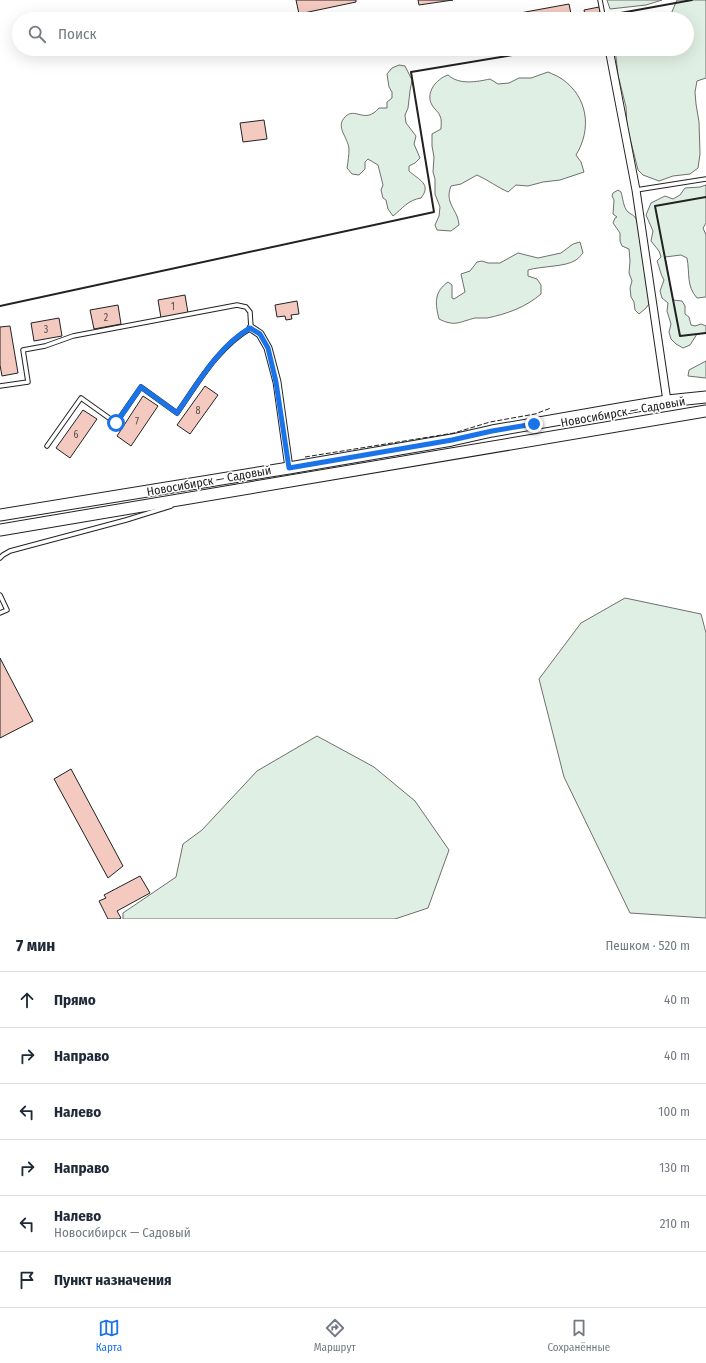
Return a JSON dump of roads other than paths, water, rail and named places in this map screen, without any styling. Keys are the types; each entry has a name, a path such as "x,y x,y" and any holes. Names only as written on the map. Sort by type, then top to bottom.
{"main road":[{"name":"Новосибирск — Садовый","path":"0,515 289,468 667,401 706,397"},
{"name":"Новосибирск — Садовый","path":"0,530 706,411"}],"street":[{"path":"610,56 636,190 667,401"},
{"path":"250,328 260,334 268,348 276,382 289,468"}],"lane":[{"path":"600,0 602,12"},
{"path":"636,190 706,179"},
{"path":"0,386 28,382 23,350 45,346 72,336 237,305 246,307 250,312 250,328 241,333 221,351 177,413 141,387 116,423 82,398 47,446"},
{"path":"0,558 10,551 107,525 212,494"},
{"path":"0,595 7,610 0,613"}]}
